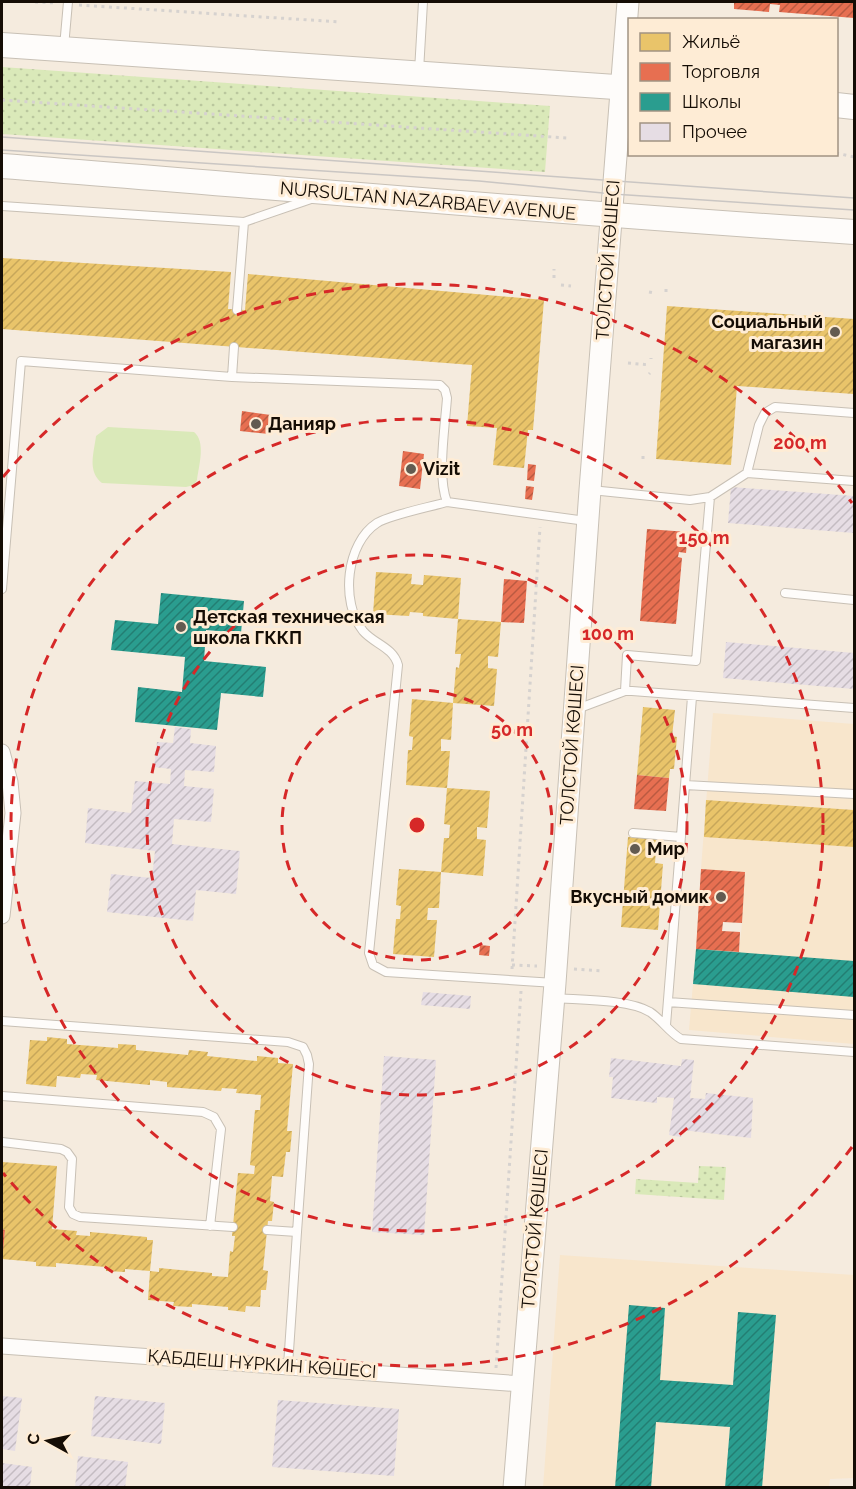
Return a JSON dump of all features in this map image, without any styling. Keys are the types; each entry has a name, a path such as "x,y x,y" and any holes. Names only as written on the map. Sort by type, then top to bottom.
{"main road":[{"name":"ТОЛСТОЙ КӨШЕСІ","path":"514,1488 554,990 590,490 612,216 626,88 628,2"},
{"path":"2,45 626,88"},
{"path":"838,105 855,107"},
{"name":"NURSULTAN NAZARBAEV AVENUE","path":"2,166 612,216 855,232"}],"street":[{"path":"2,752 10,782 13,813 2,916"},
{"name":"ҚАБДЕШ НҰРКИН КӨШЕСІ","path":"2,1346 522,1384"}],"lane":[{"path":"419,72 423,2"},
{"path":"64,49 67,3"},
{"path":"2,206 244,222 332,192"},
{"path":"237,310 244,222"},
{"path":"232,377 234,347"},
{"path":"2,589 21,361 232,377 440,385 445,390 447,398 442,477 443,492 447,502"},
{"path":"747,473 759,425 765,413 775,407 855,413"},
{"path":"590,490 690,500 710,497 747,473 855,481"},
{"path":"624,691 627,655 696,661 710,497"},
{"path":"588,521 447,502 379,522 364,533 356,550 348,586 353,614 364,632 392,652 398,665 369,953 373,965 386,972 522,981 554,990 635,1005 650,1012 666,1024 672,1034 681,1039 855,1052"},
{"path":"785,593 855,600"},
{"path":"575,710 624,691 855,708"},
{"path":"666,1024 692,697"},
{"path":"685,785 855,794"},
{"path":"633,833 681,837"},
{"path":"668,1002 855,1015"},
{"path":"2,1021 288,1042 303,1047 308,1055 309,1064 288,1366"},
{"path":"2,1096 203,1112 214,1117 220,1129 210,1226"},
{"path":"2,1142 61,1149 67,1152 72,1159 69,1207 73,1214 80,1217 232,1227"},
{"path":"267,1230 297,1232"}],"path":[{"path":"35,2 340,22"},
{"path":"2,100 568,138"},
{"path":"838,153 855,157"},
{"path":"554,269 554,278"},
{"path":"561,285 571,286"},
{"path":"666,286 666,292"},
{"path":"628,363 650,365"},
{"path":"511,980 541,515"},
{"path":"495,1382 522,981"}],"shaded area":[{"path":"713,713 854,724 854,1044 689,1030 696,949 739,952 742,923 701,869"},
{"path":"560,1255 854,1275 854,1478 830,1479 829,1488 543,1488"}],"green space":[{"path":"2,67 550,106 545,172 2,134"},
{"path":"108,427 194,432 200,442 201,454 197,480 194,485 186,487 102,483 94,473 93,455 96,436"},
{"path":"699,1166 726,1167 724,1200 635,1194 636,1179 698,1183"}],"building: Жильё":[{"path":"2,258 231,272 228,309 245,310 248,274 544,300 533,430 528,430 524,468 493,465 497,428 467,426 472,365 2,329"},
{"path":"667,306 854,319 854,394 737,386 731,465 656,459"},
{"path":"376,572 412,574 411,584 423,585 424,575 461,578 458,619 423,616 423,613 410,612 409,616 373,614"},
{"path":"458,619 501,622 498,657 488,656 488,668 497,669 494,706 453,703 456,667 459,668 461,654 455,654"},
{"path":"412,699 453,703 451,740 441,739 441,751 450,751 447,788 406,785 408,750 412,750 413,737 409,736"},
{"path":"643,707 675,710 672,736 677,737 674,769 670,769 669,778 637,775"},
{"path":"447,788 490,791 487,828 477,827 477,839 486,840 483,876 441,872 444,838 449,838 450,825 444,824"},
{"path":"706,800 854,810 854,847 704,837"},
{"path":"628,837 657,839 655,863 663,864 658,930 621,927"},
{"path":"399,869 441,872 439,908 428,908 427,920 437,920 434,957 393,954 396,919 400,919 401,906 396,905"},
{"path":"47,1037 67,1039 67,1044 118,1048 118,1044 136,1045 136,1050 188,1055 189,1050 208,1052 207,1056 257,1061 257,1056 278,1058 278,1063 293,1064 287,1131 292,1131 290,1152 286,1152 283,1177 272,1176 270,1201 274,1202 272,1221 268,1221 263,1270 268,1271 266,1290 261,1290 260,1307 246,1306 245,1312 228,1310 228,1307 192,1304 192,1307 173,1306 174,1302 148,1300 150,1271 159,1272 159,1268 212,1273 212,1276 228,1277 230,1251 233,1252 235,1236 232,1236 238,1173 254,1174 255,1166 250,1165 255,1110 260,1110 261,1095 236,1093 237,1089 222,1088 221,1091 167,1087 167,1082 150,1080 150,1085 96,1080 97,1075 81,1074 80,1078 57,1076 56,1087 26,1084 30,1040 47,1041"},
{"path":"2,1162 57,1166 52,1229 77,1231 76,1235 90,1236 90,1232 147,1237 147,1240 153,1240 150,1271 125,1269 125,1272 106,1271 106,1267 56,1263 56,1267 36,1266 36,1262 2,1259 5,1230 2,1229"}],"building: Торговля":[{"path":"734,2 854,2 854,18 779,12 780,5 770,4 769,12 734,9"},
{"path":"242,411 271,415 269,434 240,431"},
{"path":"403,451 424,454 420,489 399,486"},
{"path":"528,464 536,465 534,481 527,480"},
{"path":"526,486 534,487 532,500 525,499"},
{"path":"647,529 688,532 686,553 679,552 678,557 682,558 676,624 640,621"},
{"path":"504,579 527,581 524,623 501,622"},
{"path":"637,775 669,778 666,811 634,809"},
{"name":"Вкусный домик","path":"701,869 745,872 742,923 723,922 722,931 740,932 739,952 696,949"},
{"path":"480,945 490,946 489,956 479,955"},
{"path":"2,1229 5,1230 3,1252 2,1252"}],"building: Школы":[{"path":"161,593 244,601 241,633 206,630 204,661 266,667 263,697 221,693 217,730 135,722 138,687 182,692 185,657 111,650 115,620 158,624"},
{"path":"696,949 854,961 854,997 693,984"},
{"path":"629,1305 665,1308 660,1380 733,1385 738,1312 776,1315 762,1488 725,1488 730,1427 656,1422 651,1488 615,1488"}],"building: Прочее":[{"path":"731,487 854,496 854,533 728,523"},
{"path":"726,642 854,653 854,689 723,678"},
{"path":"175,727 191,729 190,743 216,746 214,772 185,770 184,786 214,789 211,822 174,819 172,844 240,851 236,894 196,890 193,921 107,912 111,874 152,878 155,851 85,843 88,808 131,813 135,781 170,784 171,769 154,767 157,742 173,743"},
{"path":"423,992 471,996 470,1009 421,1005"},
{"path":"384,1056 436,1060 424,1235 372,1232"},
{"path":"611,1058 681,1066 682,1059 694,1060 690,1098 705,1099 706,1093 753,1098 751,1138 682,1130 681,1137 669,1135 674,1098 657,1097 657,1103 611,1098 613,1077 609,1077"},
{"path":"2,1396 22,1398 15,1451 2,1449"},
{"path":"95,1396 165,1403 161,1444 91,1436"},
{"path":"278,1400 399,1409 394,1476 272,1467"},
{"path":"78,1456 128,1462 125,1488 75,1488"},
{"path":"2,1463 32,1467 30,1488 2,1488"}],"tram line":[{"path":"2,137 854,198"},
{"path":"2,150 479,181 613,194 854,210"}],"place":[{"name":"Социальный магазин","path":"835,332"},
{"name":"Данияр","path":"256,424"},
{"name":"Vizit","path":"411,469"},
{"name":"Детская техническая школа ГККП","path":"181,627"},
{"name":"Мир","path":"635,849"},
{"name":"Вкусный домик","path":"721,897"}]}
